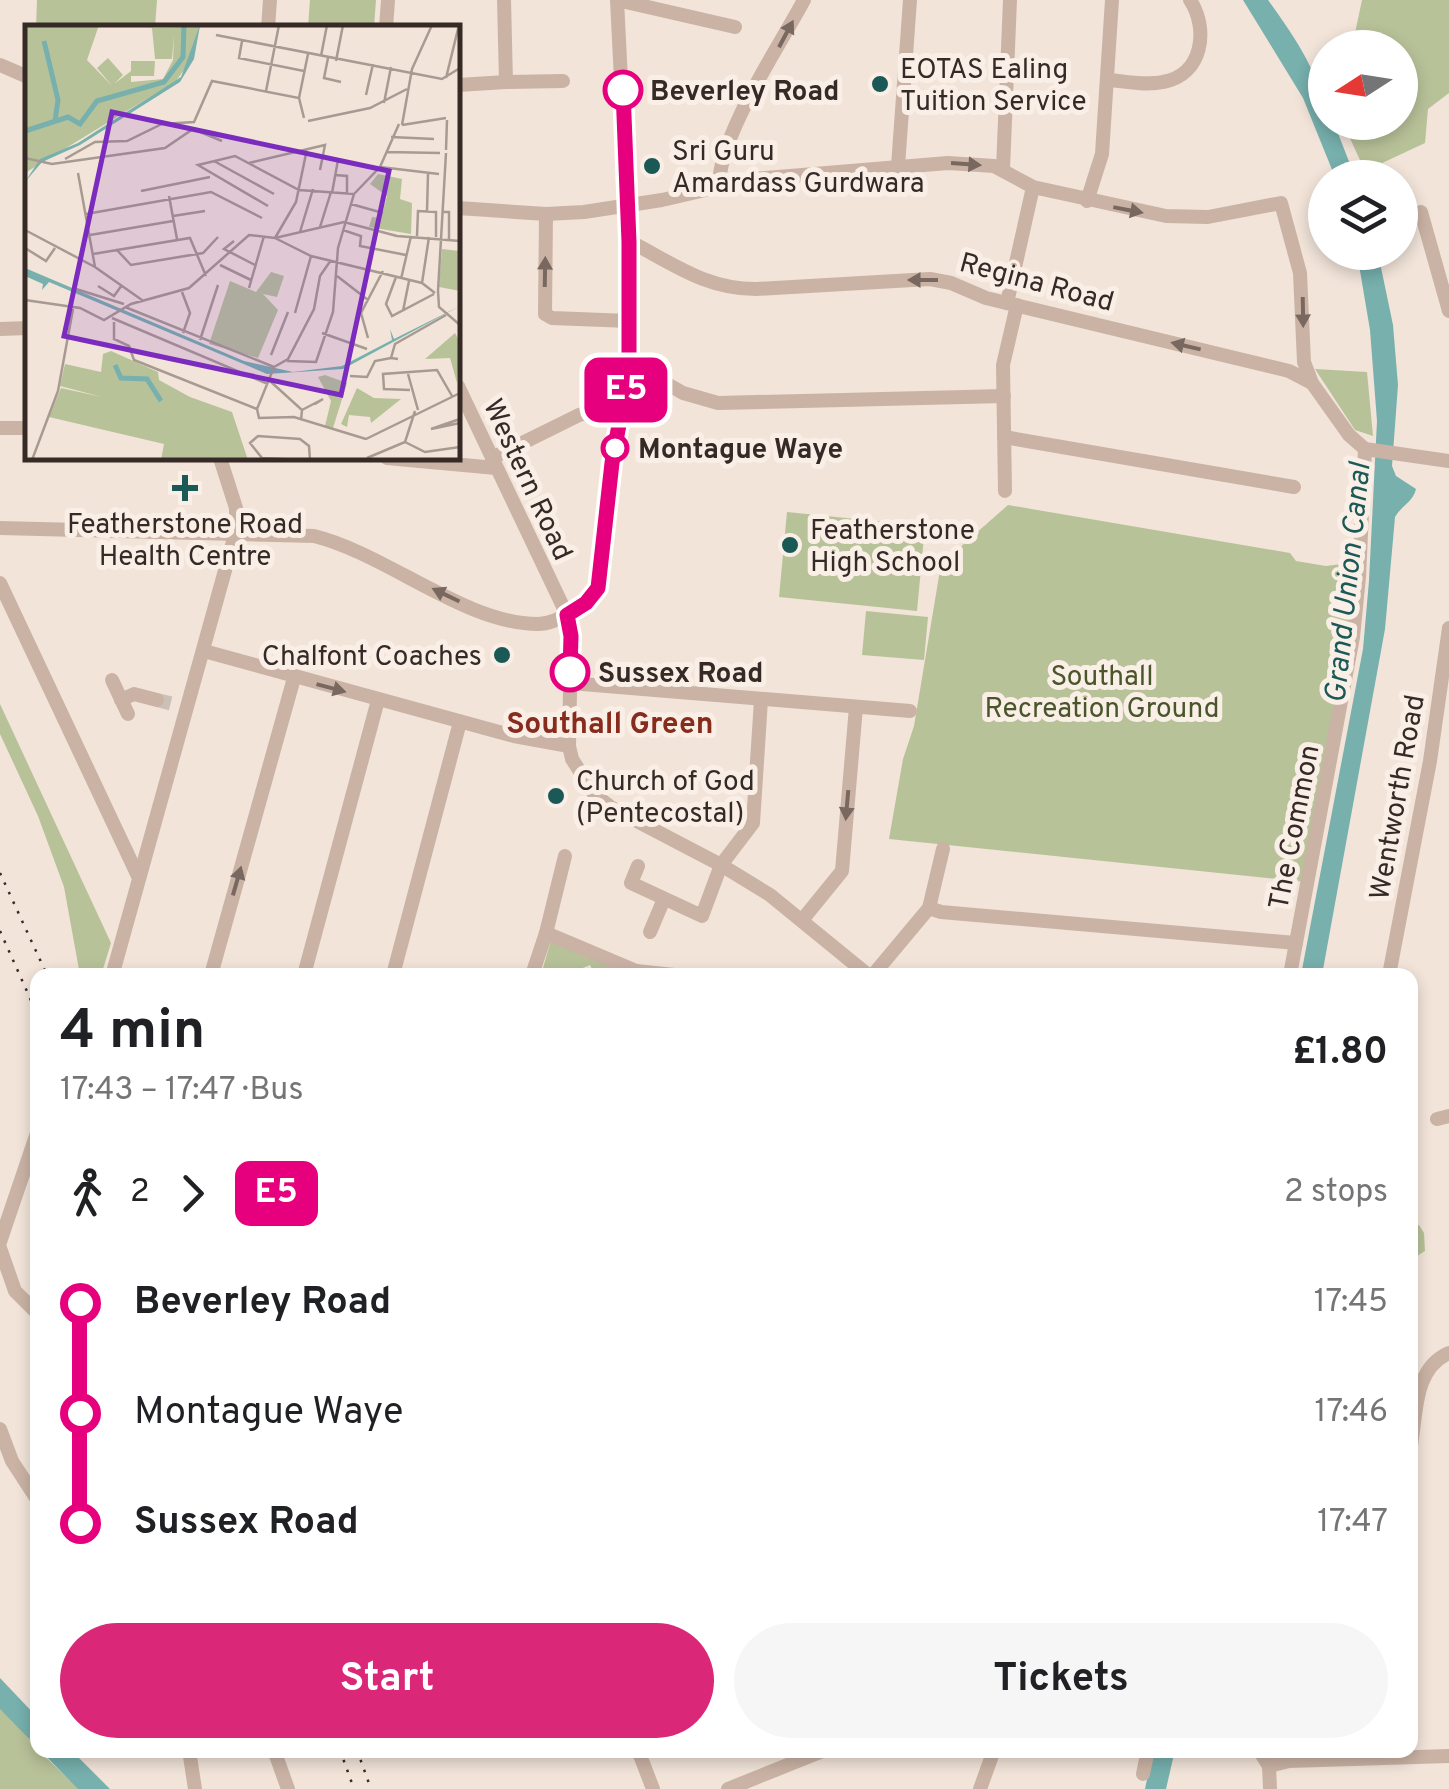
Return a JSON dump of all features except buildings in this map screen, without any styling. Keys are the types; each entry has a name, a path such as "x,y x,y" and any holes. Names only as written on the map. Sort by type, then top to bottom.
{"street":[{"path":"268,25 270,0"},
{"path":"386,25 388,0"},
{"path":"504,0 506,82"},
{"path":"0,528 302,534 329,540 497,618 538,624 567,615 586,603 598,588 612,463 629,370 629,242 618,0 735,27"},
{"path":"719,186 731,136 804,0"},
{"path":"898,166 910,0"},
{"path":"1004,169 1010,0"},
{"path":"1087,201 1102,154 1112,0"},
{"path":"1108,80 1163,82 1187,70 1196,58 1202,32 1190,0"},
{"path":"0,65 25,76"},
{"path":"460,84 563,81"},
{"path":"460,208 546,214 627,206 772,177 948,163 1004,169 1033,188 1188,218 1281,203 1300,273 1304,355 1312,383"},
{"path":"1005,490 1004,360 1033,188"},
{"path":"1421,212 1449,311"},
{"path":"546,214 545,314 552,318 629,321"},
{"name":"Regina Road","path":"629,242 689,276 741,290 930,279 1012,304 1280,368 1312,383 1349,435 1368,449"},
{"path":"629,264 642,257 656,256"},
{"path":"0,329 25,328"},
{"path":"1280,368 1295,366 1304,355"},
{"path":"629,370 646,372 683,393 718,403 1004,396"},
{"name":"Western Road","path":"460,390 567,615 571,636 569,746 582,779 612,808 721,865 802,919 862,968"},
{"path":"430,460 494,463 571,419 602,408"},
{"path":"1004,437 1294,487"},
{"path":"1368,449 1449,461"},
{"name":"The Common","path":"1291,968 1353,637 1368,449"},
{"path":"116,968 180,706 204,650 236,532 236,508 221,460"},
{"path":"0,583 138,876"},
{"name":"Wentworth Road","path":"1390,968 1430,761 1449,628"},
{"path":"204,650 460,722 569,746"},
{"path":"212,968 294,678"},
{"path":"112,680 124,707 134,694 156,700"},
{"path":"570,683 910,711"},
{"path":"306,968 378,700"},
{"path":"638,866 632,883 702,916 721,865 753,823 761,700"},
{"path":"802,919 842,871 856,708"},
{"path":"395,968 460,722"},
{"path":"876,968 929,908 943,849"},
{"path":"534,968 565,856"},
{"path":"650,932 664,898"},
{"path":"929,908 1296,943"},
{"path":"546,933 624,968"},
{"path":"30,1154 0,1245 15,1291 30,1306"},
{"path":"1418,1406 1423,1378 1434,1361 1449,1353"},
{"path":"0,1430 12,1462 30,1489"},
{"path":"1418,1757 1449,1756"},
{"path":"190,1758 195,1789"},
{"path":"277,1758 288,1789"},
{"path":"641,1758 653,1789"},
{"path":"728,1789 787,1758"},
{"path":"980,1789 989,1758"},
{"path":"1143,1774 1146,1758"},
{"path":"1264,1758 1269,1766 1270,1789"},
{"path":"1269,1766 1396,1758"}],"green space":[{"path":"37,0 157,0 155,25 36,25"},
{"path":"310,0 376,0 374,25 308,25"},
{"path":"1362,0 1449,0 1449,93 1428,109 1425,143 1389,160 1360,160 1351,140 1418,140 1418,30 1356,30"},
{"path":"1315,369 1367,372 1373,436 1355,430"},
{"name":"Southall Recreation Ground","path":"1008,505 1290,553 1296,561 1326,566 1356,562 1351,636 1307,882 889,839 903,759 914,726 941,564"},
{"path":"787,512 925,526 917,611 779,597"},
{"path":"866,611 928,617 924,660 862,655"},
{"path":"0,704 111,943 103,968 79,968 64,887 38,816 0,734"},
{"path":"551,940 612,968 590,965 543,968"},
{"path":"1418,1225 1424,1233 1425,1251 1418,1255"},
{"path":"0,1704 30,1740 30,1758 46,1758 79,1789 0,1789"}],"water":[{"path":"1243,0 1268,0 1297,43 1308,63 1308,110"},
{"path":"1320,140 1341,140 1348,160 1328,160"},
{"path":"1360,270 1382,270 1393,325 1398,385 1392,466 1396,476 1416,489 1395,517 1385,629 1323,968 1302,968 1363,649 1377,421 1370,330"},
{"path":"0,1678 30,1710 30,1740 0,1709"},
{"path":"48,1758 79,1758 110,1789 78,1789"},
{"path":"1151,1758 1173,1758 1166,1789 1145,1789"}],"tunnel":[{"path":"157,700 173,704"}],"railway":[{"path":"0,873 44,968"},
{"path":"0,931 30,998"},
{"path":"343,1758 354,1789"},
{"path":"360,1758 371,1789"}],"bus line":[{"name":"E5","path":"570,672 567,615 593,597 598,588 612,463 629,370 623,90"}],"place":[{"name":"EOTAS Ealing Tuition Service","path":"880,84"},
{"name":"Beverley Road","path":"623,90"},
{"name":"Sri Guru Amardass Gurdwara","path":"652,166"},
{"name":"Montague Waye","path":"615,448"},
{"name":"Featherstone Road Health Centre","path":"185,488"},
{"name":"Featherstone High School","path":"790,545"},
{"name":"Chalfont Coaches","path":"502,655"},
{"name":"Sussex Road","path":"570,672"},
{"name":"Church of God (Pentecostal)","path":"556,796"}],"district":[{"name":"Southall Green","path":"610,723"}],"water label":[{"name":"Grand Union Canal","path":"1347,583"}]}
